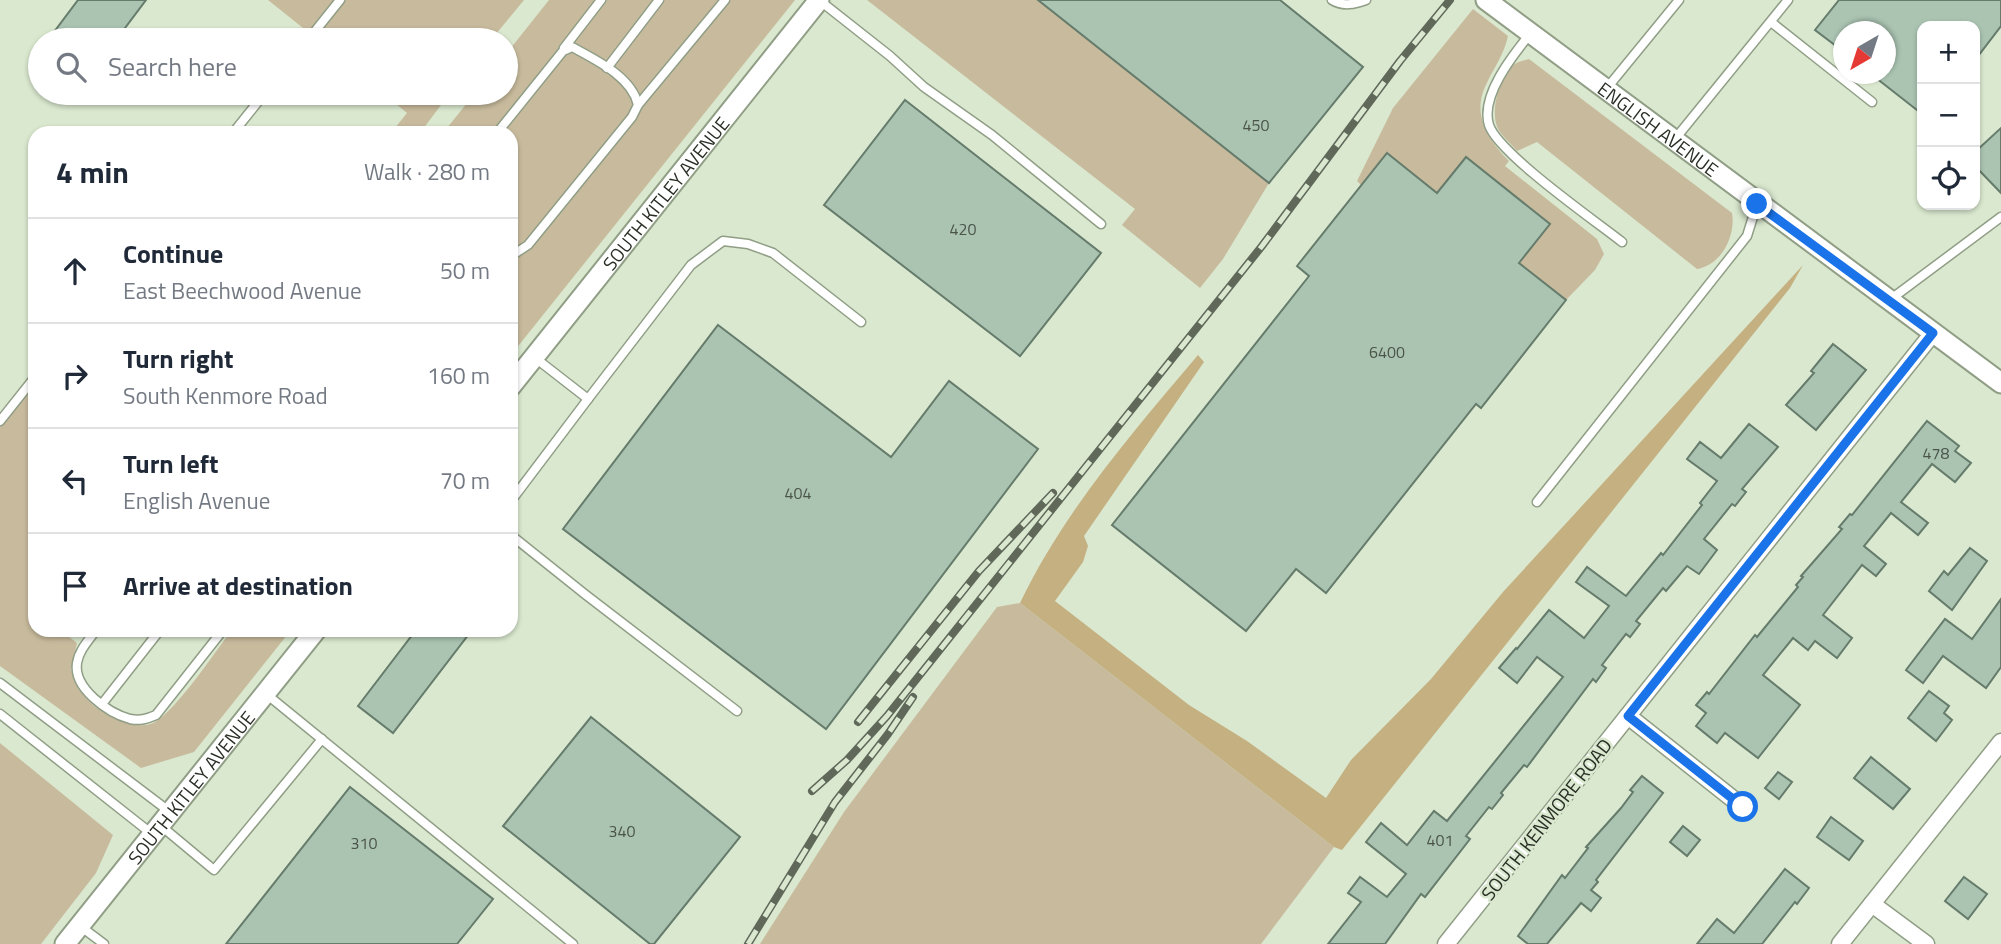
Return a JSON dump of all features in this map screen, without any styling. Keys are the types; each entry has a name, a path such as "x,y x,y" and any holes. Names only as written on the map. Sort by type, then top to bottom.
{"street":[{"name":"SOUTH KITLEY AVENUE","path":"518,377 819,0"},
{"name":"ENGLISH AVENUE","path":"1486,0 2001,383"},
{"name":"SOUTH KENMORE ROAD","path":"1446,944 1933,333"},
{"name":"SOUTH KITLEY AVENUE","path":"65,944 310,637"},
{"path":"1628,716 1743,807"},
{"path":"1840,944 2001,742"},
{"path":"1872,904 1926,944"}],"lane":[{"path":"318,28 340,0"},
{"path":"503,126 601,0"},
{"path":"607,68 659,0"},
{"path":"518,251 528,245 725,0"},
{"path":"819,0 890,56 924,87 992,135 1101,225"},
{"path":"1332,0 1352,5 1366,0"},
{"path":"1605,90 1679,0"},
{"path":"1673,141 1788,0"},
{"path":"1771,22 1872,102"},
{"path":"1530,34 1504,68 1488,106 1489,125 1507,152 1622,242"},
{"path":"563,51 572,47 607,68 635,92 638,106"},
{"path":"239,126 255,105"},
{"path":"1537,502 1747,236 1757,204"},
{"path":"1889,300 2001,217"},
{"path":"518,492 691,265 723,241 748,244 773,253 862,322"},
{"path":"534,356 588,399"},
{"path":"0,421 28,386"},
{"path":"518,540 737,711"},
{"path":"91,637 81,650 77,665 80,678 94,698 102,704 129,719 145,720 156,715 217,637"},
{"path":"102,704 155,637"},
{"path":"0,683 214,870 322,739"},
{"path":"265,693 573,944"},
{"path":"0,714 161,824"},
{"path":"80,926 104,944"}],"shaded area":[{"path":"268,0 524,0 501,28 303,28"},
{"path":"549,0 795,0 518,346 518,126 449,126 465,105 518,105 518,39"},
{"path":"867,0 1038,0 1269,183 1223,259 1200,288 1122,225 1135,209"},
{"path":"1473,9 1508,36 1481,97 1480,108 1489,136 1509,161 1505,166 1597,239 1604,254 1595,270 1566,300 1519,263 1550,223 1466,157 1437,193 1361,185 1357,181 1393,108"},
{"path":"1529,59 1732,213 1729,239 1714,262 1697,269 1537,142 1517,151 1498,129 1495,106 1505,75 1518,62"},
{"path":"397,105 441,105 425,126 397,126 407,113"},
{"path":"1803,265 1790,288 1342,850 1334,847 1020,603 1057,536 1101,473 1198,355 1204,362 1084,536 1088,546 1083,562 1055,601 1189,705 1247,741 1326,798 1351,760 1431,679 1503,592"},
{"path":"24,389 28,392 28,637 69,637 77,643 71,670 82,692 93,705 109,716 129,724 147,725 164,715 185,693 227,637 285,637 194,752 141,768 0,666 0,419"},
{"path":"1020,603 1334,847 1261,944 760,944 844,812 997,607"},
{"path":"0,743 113,835 96,873 41,944 0,944"}],"building":[{"path":"78,0 146,0 125,28 57,28"},
{"path":"1038,0 1280,0 1363,67 1269,183"},
{"path":"1839,0 2001,0 2001,26 1980,53 1980,21 1917,21 1917,110 1884,84 1896,84 1896,21 1833,21 1833,44 1815,30"},
{"path":"905,100 1101,253 1020,356 824,205"},
{"path":"2001,128 2001,193 1980,171 1980,147"},
{"path":"1387,153 1437,193 1466,157 1550,224 1519,263 1566,300 1481,408 1476,404 1326,593 1296,569 1246,631 1112,525 1309,276 1297,266"},
{"path":"718,325 891,457 949,381 1038,449 826,729 563,529"},
{"path":"1833,344 1866,370 1816,430 1786,405 1814,373 1811,371"},
{"path":"1927,421 1959,446 1955,451 1971,463 1955,482 1932,464 1901,502 1928,523 1918,535 1891,513 1864,546 1886,564 1876,576 1862,565 1823,615 1852,638 1837,658 1815,641 1808,650 1793,638 1763,675 1800,705 1758,758 1725,733 1717,743 1696,726 1706,713 1696,705 1707,692 1709,694 1755,635 1757,637 1798,587 1796,585 1803,577 1801,576 1842,529 1839,527 1852,515"},
{"path":"1749,424 1778,447 1742,489 1746,492 1735,506 1732,504 1704,539 1717,550 1699,574 1687,566 1666,591 1663,588 1636,621 1640,624 1630,637 1626,634 1602,665 1606,668 1596,682 1593,679 1527,767 1524,765 1501,793 1503,795 1492,809 1489,807 1466,836 1470,839 1425,897 1421,894 1385,944 1328,944 1361,902 1348,893 1360,877 1387,897 1406,874 1366,842 1381,823 1407,845 1434,811 1447,821 1563,677 1537,657 1517,683 1499,668 1549,610 1584,638 1609,606 1576,582 1587,567 1626,596 1661,553 1663,555 1717,481 1687,459 1700,442 1721,458"},
{"path":"1970,548 1987,561 1952,610 1929,591 1944,571 1948,575"},
{"path":"2001,599 2001,667 1986,688 1943,656 1923,683 1906,670 1945,619 1972,639"},
{"path":"411,637 467,637 393,733 358,706"},
{"path":"1929,691 1949,706 1944,713 1952,720 1936,741 1908,718"},
{"path":"591,717 740,837 654,944 650,944 503,826"},
{"path":"1871,757 1910,789 1893,809 1854,778"},
{"path":"1778,772 1792,782 1779,799 1765,788"},
{"path":"1642,776 1663,793 1596,880 1598,882 1591,890 1601,898 1591,911 1581,903 1547,944 1528,944 1518,936 1562,875 1565,878 1588,848 1586,847 1621,808 1633,792 1630,790"},
{"path":"350,787 493,899 457,944 226,944"},
{"path":"1831,817 1863,841 1849,860 1817,837"},
{"path":"1683,826 1700,840 1687,856 1670,842"},
{"path":"1785,869 1809,888 1762,944 1697,944 1717,919 1734,933"},
{"path":"1964,877 1987,894 1968,919 1945,901"}],"railway":[{"path":"812,791 847,760 887,716 1262,246 1400,61 1450,0"},
{"path":"858,722 979,571 1053,493"},
{"path":"748,944 835,802 913,697"}],"route":[{"path":"1743,807 1628,716 1933,333 1757,204"}]}
